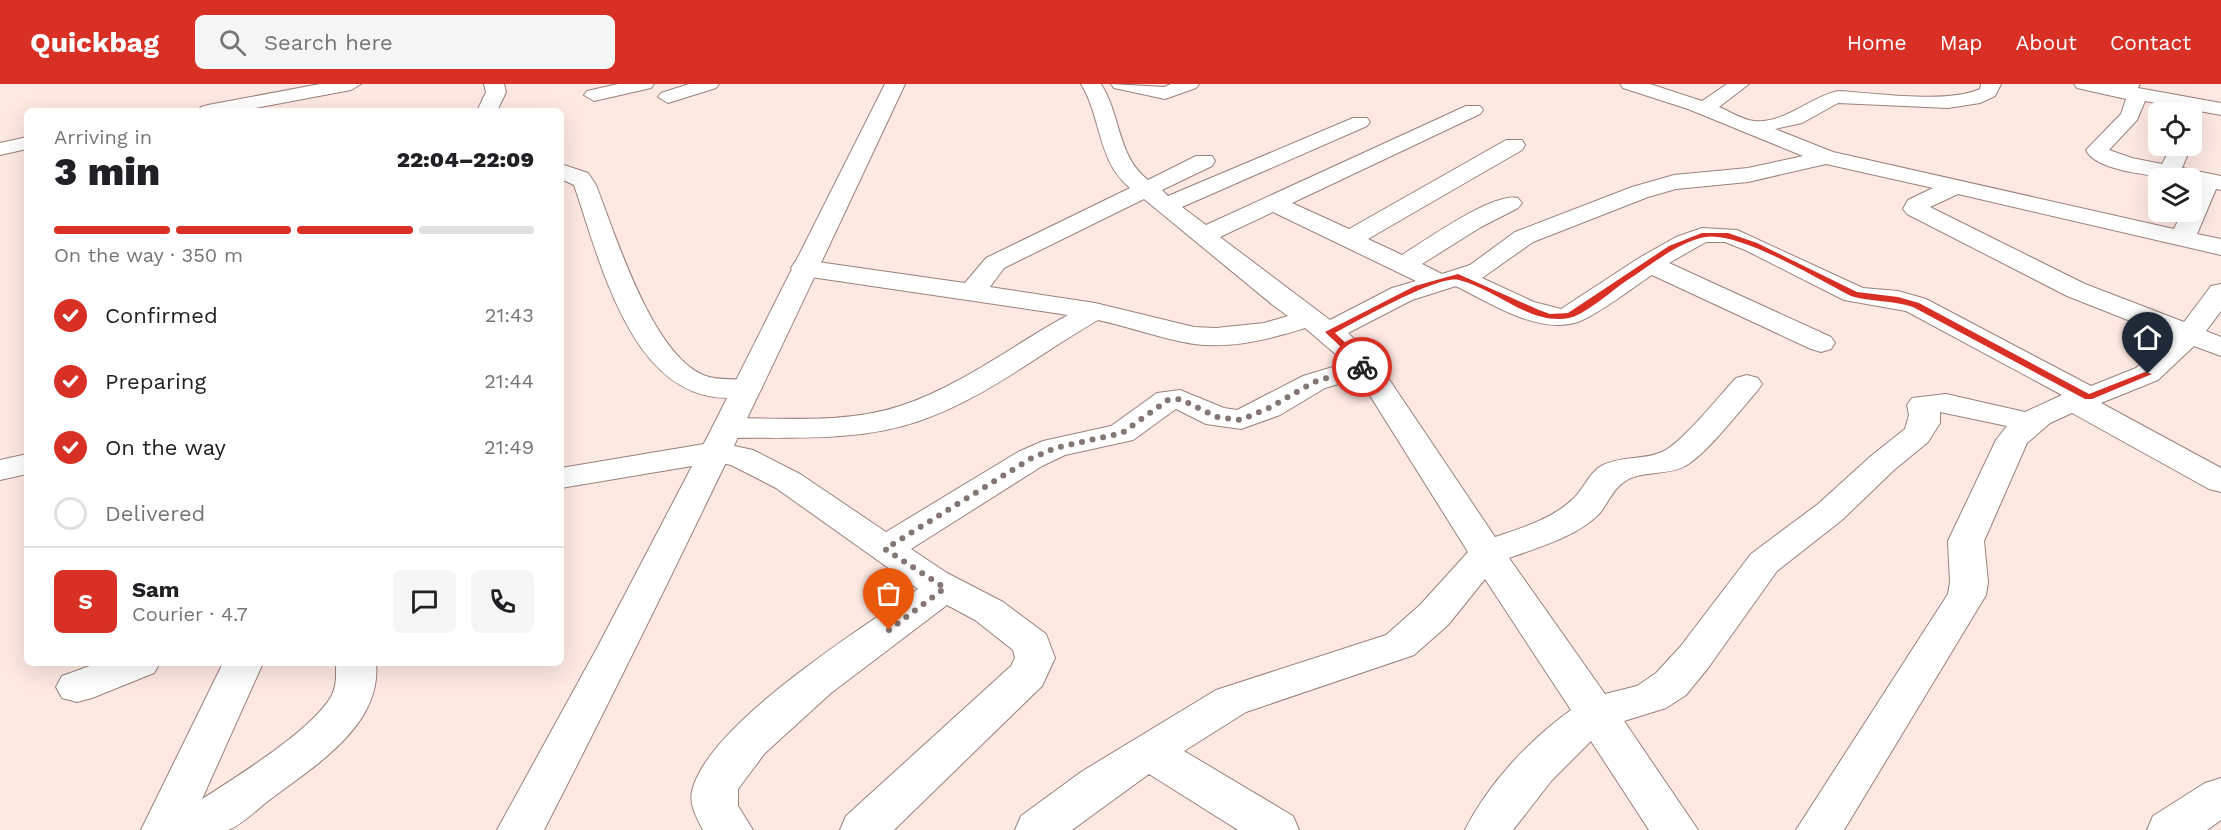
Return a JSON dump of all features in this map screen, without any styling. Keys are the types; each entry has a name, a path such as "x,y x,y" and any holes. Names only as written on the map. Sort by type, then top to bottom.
{"street":[{"path":"224,108 351,84"},
{"path":"489,108 496,92 494,84"},
{"path":"594,95 644,84"},
{"path":"668,97 709,84"},
{"path":"520,830 617,648 722,440 895,84"},
{"path":"1189,84 1165,93 1108,87 1115,157 1128,176 1319,325 1366,366 1487,553 1598,713 1675,830"},
{"path":"1630,84 1702,108 1826,157 2221,247"},
{"path":"1702,108 1723,97 1739,84"},
{"path":"1752,128 1795,119 1828,99 1838,97 1961,102 1988,92 1991,84"},
{"path":"2084,84 2131,89 2182,102"},
{"path":"2131,89 2136,104 2130,116 2097,150 2098,153 2111,160 2148,168"},
{"path":"2202,106 2221,109"},
{"path":"1204,235 1473,110"},
{"path":"973,293 988,268 1156,198 1360,122"},
{"path":"0,149 24,144"},
{"path":"1350,238 1514,145"},
{"path":"804,268 1095,311 1193,335 1216,337 1267,332 1319,325 1402,294 1479,271 1524,237 1640,192 1674,182 1728,179 1826,157"},
{"path":"1156,198 1204,161"},
{"path":"564,162 585,185 639,322 653,346 675,371 690,381 709,386 747,388"},
{"path":"2183,237 2214,182"},
{"path":"1957,186 1916,205 1915,209 2076,290 2221,347"},
{"path":"1274,203 1405,264 1560,317 1569,316 1583,308 1672,248 1702,235 1735,237 1854,294 1865,298 1898,299 1916,305 2221,482"},
{"path":"1405,264 1472,222 1510,203"},
{"path":"1648,263 1821,343"},
{"path":"1819,830 1967,595 1971,583 1965,556 1966,541 2012,440 2028,422 2148,374 2187,334 2221,292"},
{"path":"564,477 722,440 843,427 907,415 960,393 1038,343 1095,311"},
{"path":"885,549 1030,459 1055,448 1122,433 1168,400 1180,399 1217,417 1241,420 1269,408 1314,382 1366,366"},
{"path":"1038,830 1097,785 1232,701 1400,645 1434,615 1487,553 1547,531 1574,516 1587,506 1605,480 1615,472 1672,460 1686,450 1747,384"},
{"path":"1488,830 1526,778 1598,713 1646,701 1669,685 1693,658 1768,560 1791,538 1830,511 1868,474 1918,435 1925,426 1926,416 1923,405 1932,402 1952,405 2028,422"},
{"path":"722,440 741,457 788,481 885,549 945,588 1008,624 1032,644 1035,658 1027,675 863,830"},
{"path":"0,470 24,465"},
{"path":"730,830 720,820 713,802 716,786 731,762 795,699 945,588"},
{"path":"77,687 132,666"},
{"path":"164,830 242,666"},
{"path":"185,830 305,752 328,731 354,690 359,673 357,666"},
{"path":"1150,752 1276,830"},
{"path":"2170,830 2221,796"}],"way so far":[{"path":"889,630 945,588 885,549 1030,459 1055,448 1122,433 1168,400 1180,399 1217,417 1241,420 1254,416 1314,382 1362,367"}],"route":[{"path":"1362,367 1366,366 1329,332 1402,294 1458,277 1536,312 1549,316 1569,316 1672,248 1702,235 1714,234 1728,235 1754,245 1865,298 1885,297 1916,305 2088,397 2148,374"}]}
